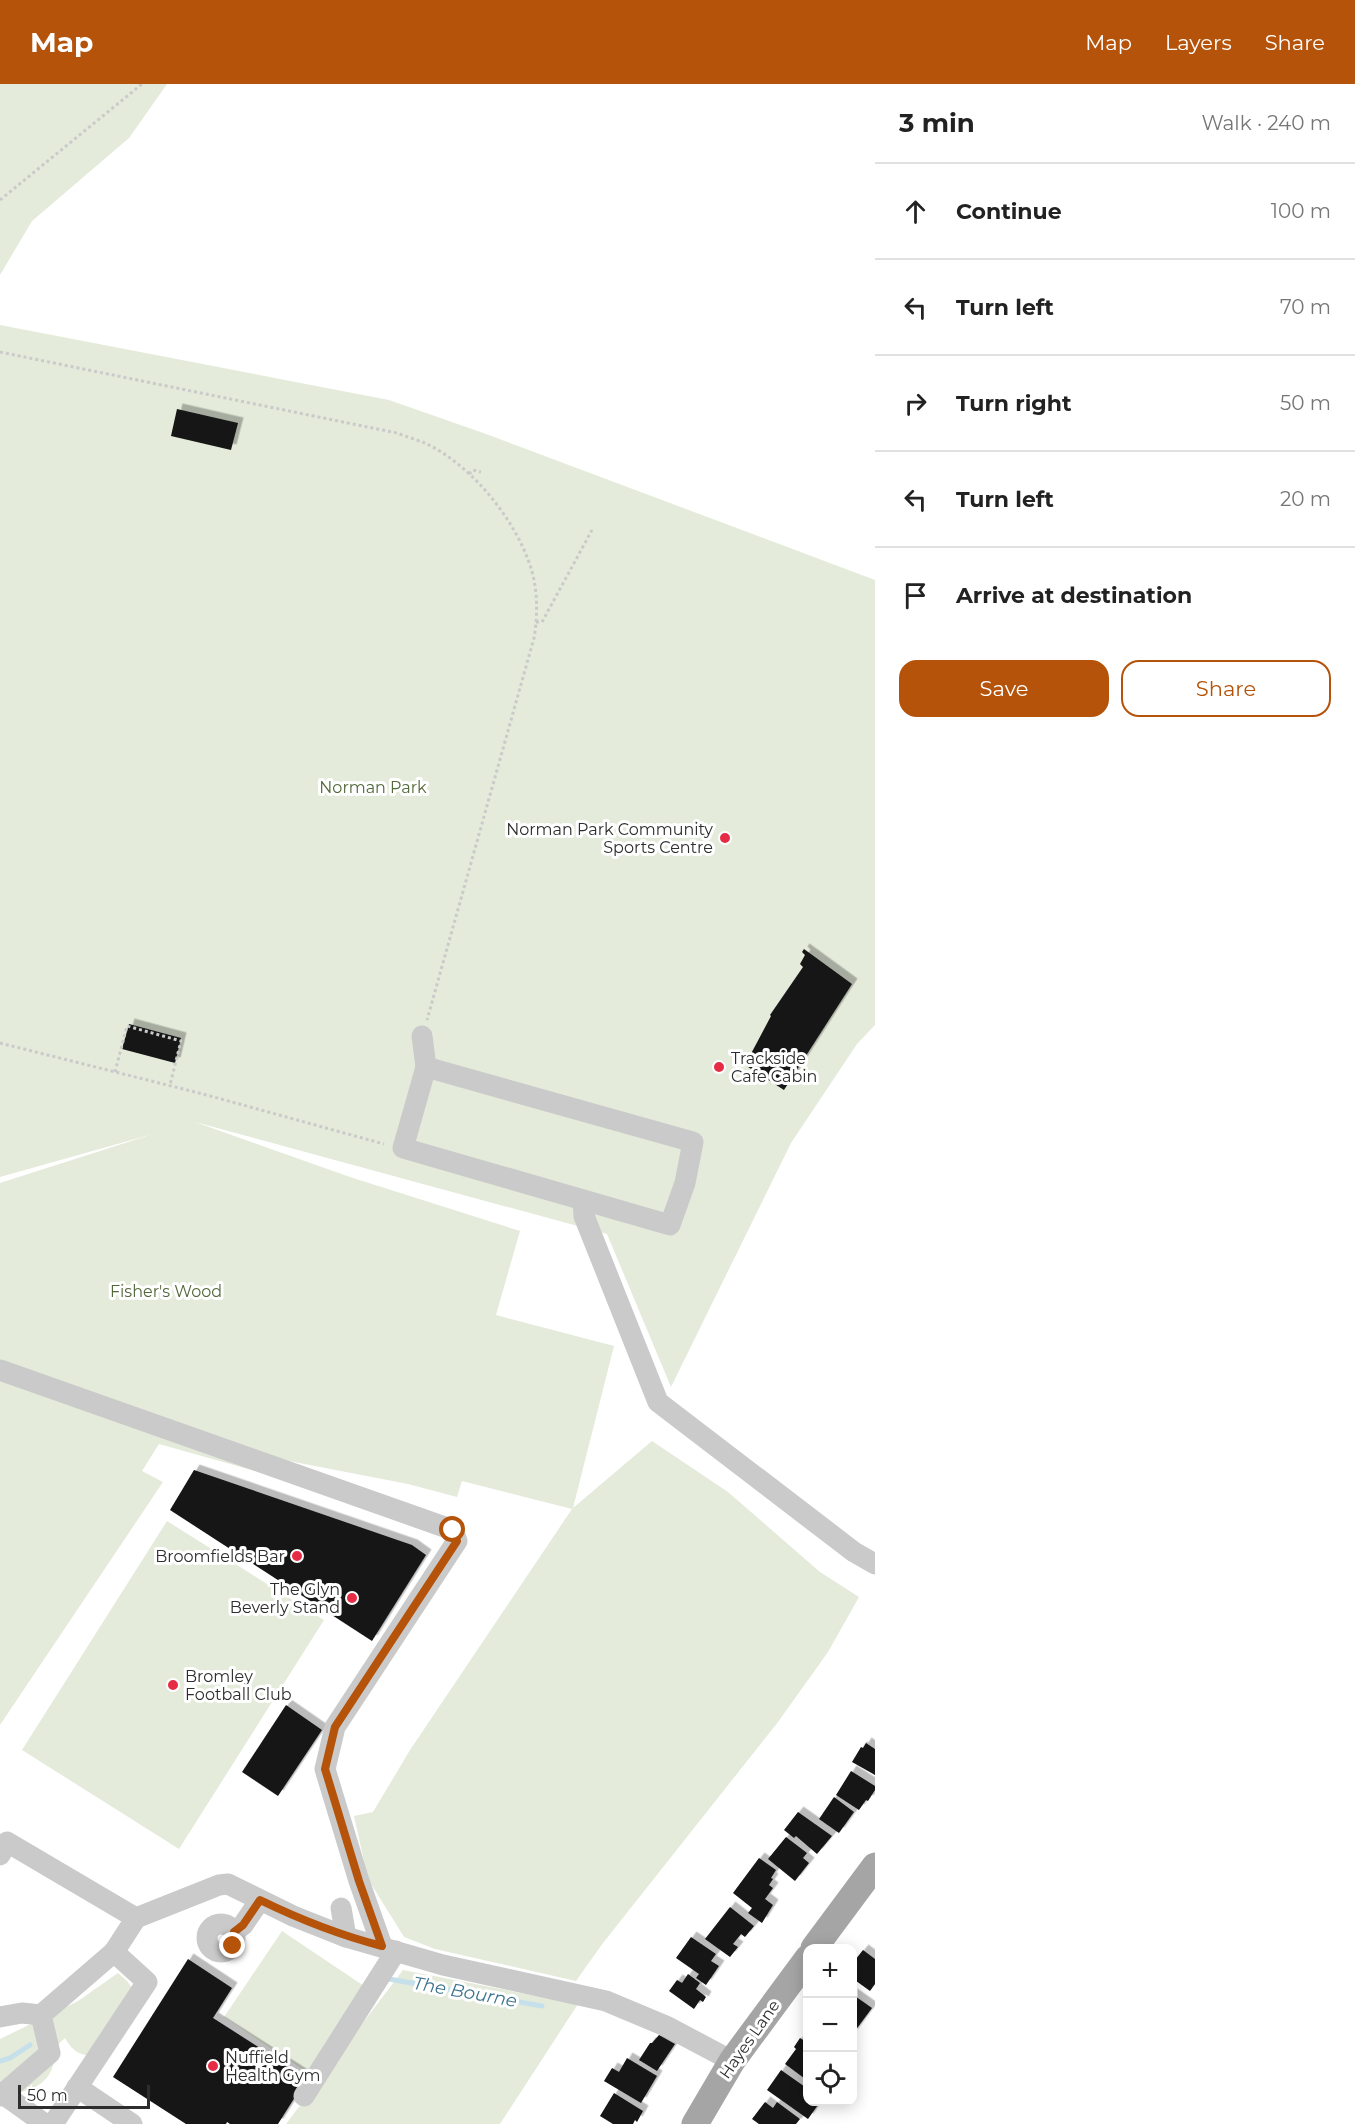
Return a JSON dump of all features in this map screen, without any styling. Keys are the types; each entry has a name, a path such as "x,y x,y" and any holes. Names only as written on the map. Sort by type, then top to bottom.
{"main road":[{"path":"817,1944 875,1866"},
{"name":"Hayes Lane","path":"695,2124 732,2061 803,1963"}],"lane":[{"path":"422,1036 426,1067 403,1148 670,1225 685,1183 693,1142 426,1067"},
{"path":"583,1200 584,1216 658,1402 854,1552 875,1564"},
{"path":"0,1370 453,1530 457,1541 335,1727 325,1769 359,1881 389,1948"},
{"path":"2,1845 136,1918"},
{"path":"0,2017 22,2013 40,2015 114,1952 136,1918 219,1885 228,1884 293,1916 346,1937 443,1965 606,2001 668,2027 732,2061"},
{"path":"234,1932 243,1925 260,1900"},
{"path":"341,1908 346,1937"},
{"path":"304,2096 389,1948"},
{"path":"53,2124 147,1982 114,1952"},
{"path":"40,2015 50,2053 1,2095 45,2124"},
{"path":"77,2087 132,2124"}],"path":[{"path":"0,200 142,84"},
{"path":"0,352 397,433 428,445 469,474 491,497 512,528 530,565 534,582 536,621 534,638 422,1036"},
{"path":"469,474 473,470 481,472"},
{"path":"536,621 542,622 592,530"},
{"path":"115,1072 127,1026 181,1041 170,1085"},
{"path":"0,1042 403,1148"}],"green space":[{"path":"0,84 167,84 129,138 32,221 0,275"},
{"name":"Norman Park","path":"0,325 389,400 489,435 875,580 875,1025 857,1044 791,1143 671,1387 607,1234 195,1122 350,1177 520,1231 496,1315 614,1346 573,1508 652,1441 728,1492 820,1572 859,1597 828,1652 778,1722 603,1943 576,1981 435,1949 404,1937 368,1879 354,1816 373,1812 410,1750 572,1509 462,1481 457,1497 408,1484 284,1460 284,1479 159,1444 142,1471 163,1482 0,1725 0,1183 153,1134 0,1177"},
{"name":"Bromley Football Club","path":"167,1521 324,1620 179,1849 22,1750"},
{"path":"282,1931 367,1988 310,2074 224,2017"},
{"path":"403,1970 578,2004 500,2124 286,2124"},
{"path":"118,1973 132,1988 89,2055 75,2050 65,2038 53,2049 52,2070 40,2084 21,2092 0,2091 0,2039 78,2001"}],"building":[{"path":"177,409 238,423 231,450 171,436"},
{"path":"804,949 852,984 784,1090 745,1065 770,1015 803,967 800,964 805,955 802,952"},
{"path":"129,1024 181,1038 175,1063 122,1049"},
{"name":"The Glyn Beverly Stand","path":"194,1470 412,1545 426,1555 372,1641 170,1510"},
{"path":"286,1705 322,1730 278,1796 242,1772"},
{"path":"866,1743 875,1749 875,1775 852,1762"},
{"path":"851,1771 875,1786 868,1801 866,1800 859,1810 836,1795"},
{"path":"834,1797 854,1812 839,1833 819,1819"},
{"path":"798,1812 832,1836 817,1854 796,1836 794,1838 784,1830"},
{"path":"786,1837 807,1853 803,1858 809,1863 795,1881 768,1859"},
{"path":"759,1858 776,1870 769,1885 773,1888 765,1899 773,1905 762,1923 748,1913 752,1908 733,1893"},
{"path":"730,1907 754,1926 745,1937 741,1934 733,1944 738,1947 730,1957 705,1939"},
{"path":"691,1937 716,1954 711,1961 719,1966 706,1985 696,1978 699,1974 676,1958"},
{"path":"863,1950 875,1959 875,1984 870,1991 857,1982 857,1958"},
{"path":"188,1959 232,1988 213,2018 307,2078 278,2124 230,2124 227,2122 226,2124 186,2124 113,2077"},
{"path":"688,1974 700,1983 696,1989 706,1997 703,2002 700,2000 694,2009 669,1991 677,1980 682,1983"},
{"path":"857,1998 872,2008 857,2028"},
{"path":"659,2035 675,2044 657,2071 639,2060 650,2043"},
{"path":"800,2038 803,2040 803,2077 785,2064 796,2049 794,2047"},
{"path":"627,2058 657,2076 641,2103 604,2081 612,2068 619,2072"},
{"path":"781,2070 803,2085 803,2106 817,2106 808,2119 767,2090"},
{"path":"614,2093 643,2111 637,2122 635,2120 633,2124 613,2124 600,2116"},
{"path":"765,2102 773,2108 777,2102 800,2119 796,2124 759,2124 752,2119"}],"waterway":[{"name":"The Bourne","path":"389,1979 542,2006"},
{"name":"The Bourne","path":"0,2061 10,2058 30,2045"}],"place":[{"name":"Norman Park Community Sports Centre","path":"725,838"},
{"name":"Trackside Cafe Cabin","path":"719,1067"},
{"name":"Broomfields Bar","path":"297,1556"},
{"name":"The Glyn Beverly Stand","path":"352,1598"},
{"name":"Bromley Football Club","path":"173,1685"},
{"name":"Nuffield Health Gym","path":"213,2066"}],"route":[{"path":"233,1946 234,1932 243,1925 260,1900 346,1937 382,1946 359,1881 325,1769 335,1727 457,1541 453,1530"}],"park label":[{"name":"Fisher's Wood","path":"166,1291"}]}
